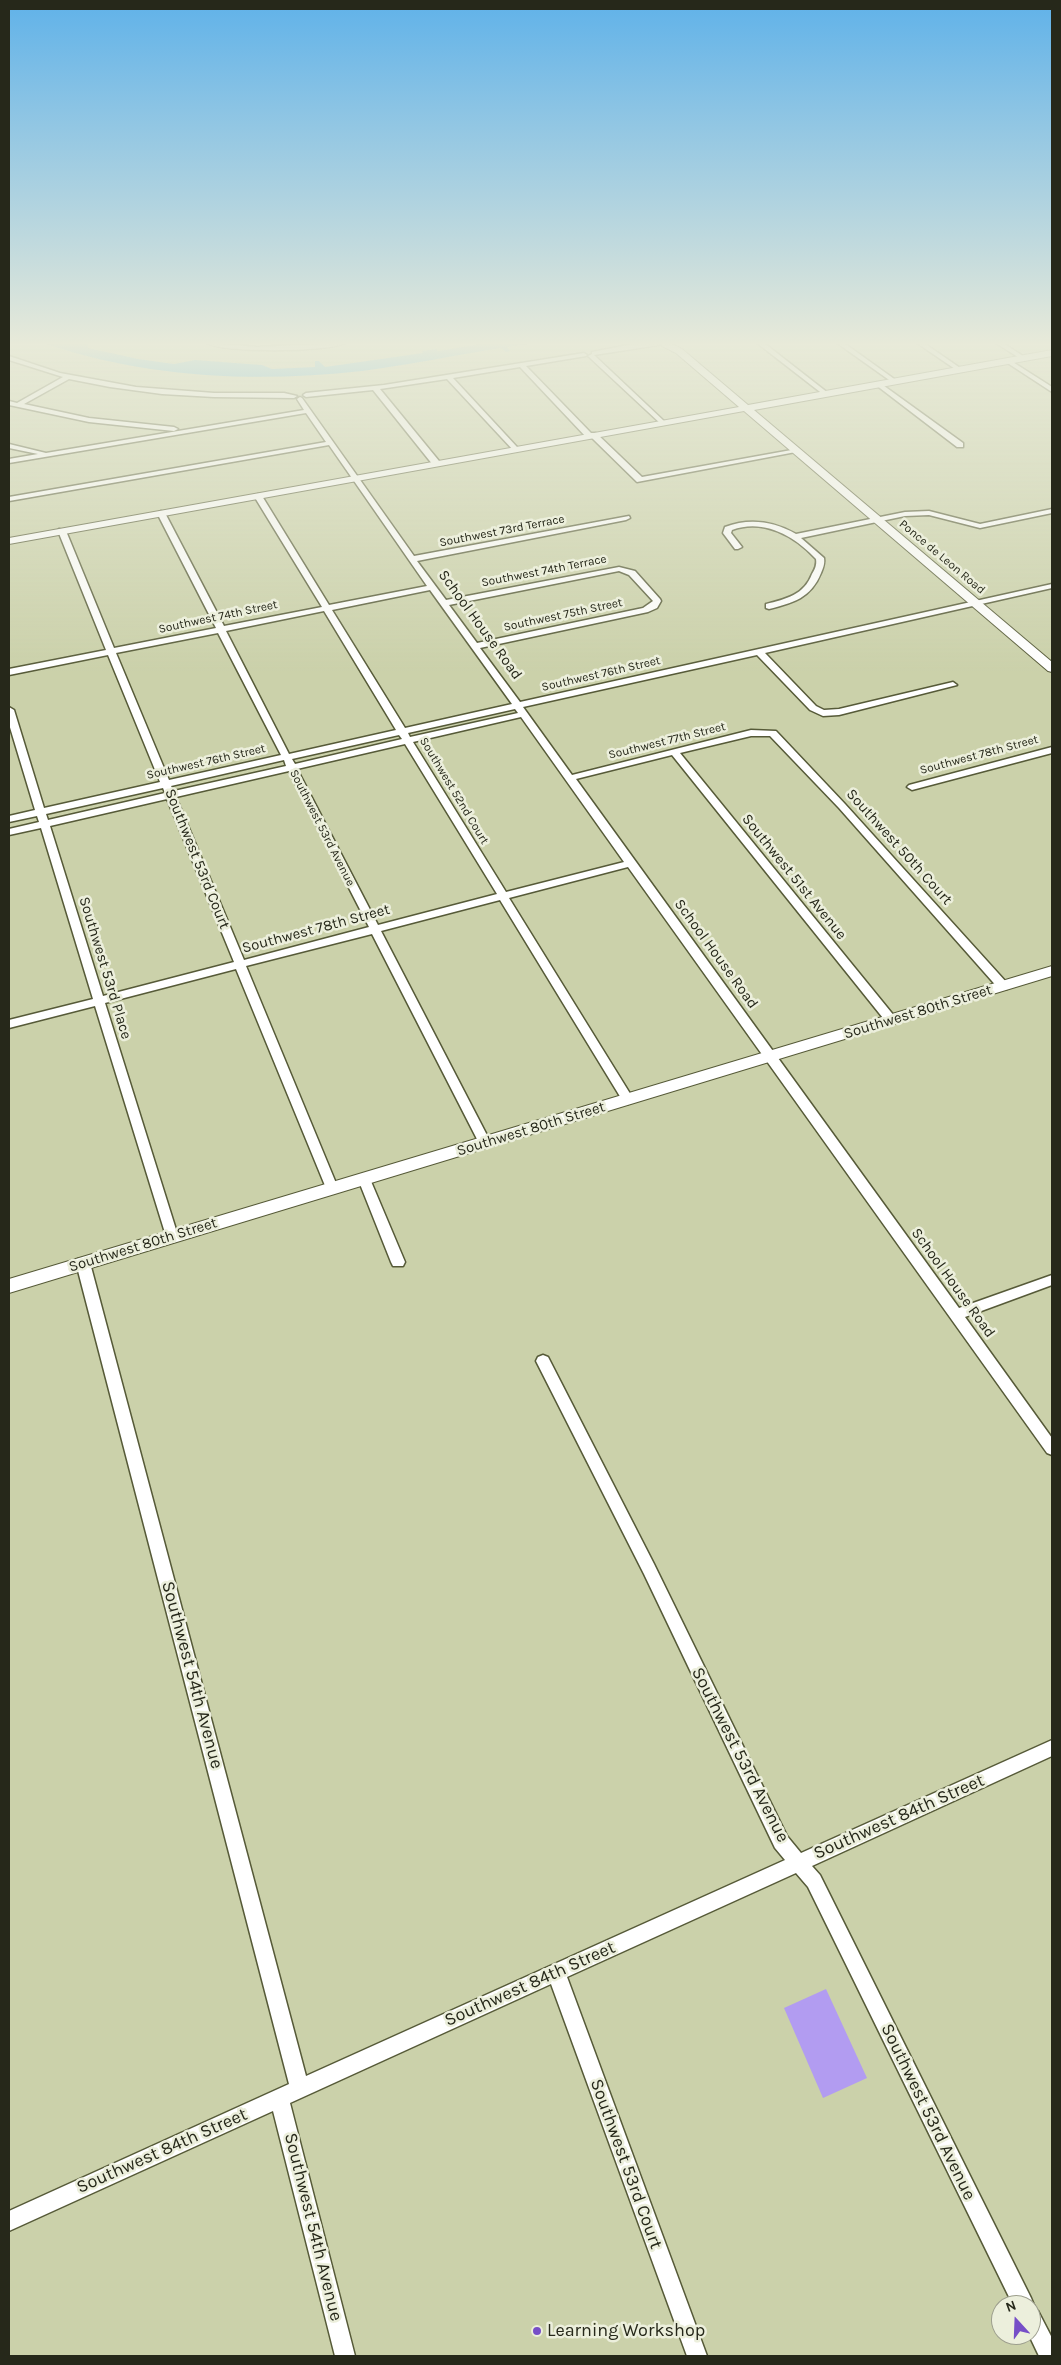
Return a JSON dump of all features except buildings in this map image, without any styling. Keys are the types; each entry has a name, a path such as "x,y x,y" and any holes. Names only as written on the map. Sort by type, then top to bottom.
{"street":[{"path":"9,461 54,453"},
{"path":"9,499 271,453"},
{"name":"School House Road","path":"337,453 1052,1449"},
{"path":"427,453 436,464"},
{"path":"9,540 495,453"},
{"path":"611,453 640,480 783,453"},
{"name":"Ponce de Leon Road","path":"799,453 1052,668"},
{"name":"Southwest 52nd Court","path":"258,496 628,1100"},
{"path":"798,540 878,521 907,518 912,514 929,513 980,526 1052,511"},
{"name":"Southwest 53rd Avenue","path":"161,513 485,1143"},
{"name":"Southwest 73rd Terrace","path":"413,560 626,518"},
{"path":"738,547 727,531 739,525 759,523 798,540 820,558 821,563 813,586 804,594 769,606"},
{"name":"Southwest 53rd Court","path":"62,531 332,1188"},
{"name":"Southwest 74th Terrace","path":"444,603 619,569 632,573 655,597 656,605"},
{"name":"Southwest 76th Street","path":"9,819 1052,586"},
{"name":"Southwest 74th Street","path":"9,672 432,587"},
{"name":"Southwest 75th Street","path":"475,646 640,612 656,605"},
{"path":"758,651 813,708 823,713 838,712 952,685"},
{"name":"Southwest 53rd Place","path":"9,710 172,1236"},
{"name":"Southwest 76th Street","path":"9,832 524,714"},
{"name":"Southwest 77th Street","path":"570,778 751,733 770,732"},
{"name":"Southwest 50th Court","path":"770,732 779,738 842,806 1004,986"},
{"name":"Southwest 78th Street","path":"912,787 1052,750"},
{"name":"Southwest 51st Avenue","path":"674,752 891,1020"},
{"name":"Southwest 78th Street","path":"9,1024 631,863"},
{"name":"Southwest 80th Street","path":"9,1286 1052,971"},
{"path":"364,1179 398,1262"},
{"name":"Southwest 54th Avenue","path":"83,1263 300,2088"},
{"path":"956,1315 1052,1280"},
{"name":"Southwest 53rd Avenue","path":"542,1361 649,1569 781,1842 818,1890 1019,2295"},
{"name":"Southwest 84th Street","path":"9,2221 1052,1748"},
{"name":"Southwest 53rd Court","path":"556,1972 697,2356"},
{"name":"Southwest 54th Avenue","path":"279,2098 345,2356"},
{"path":"1041,2338 1050,2356"}],"shaded area":[{"path":"826,1989 867,2078 823,2098 784,2008"}],"place":[{"name":"Learning Workshop","path":"537,2331"}]}
